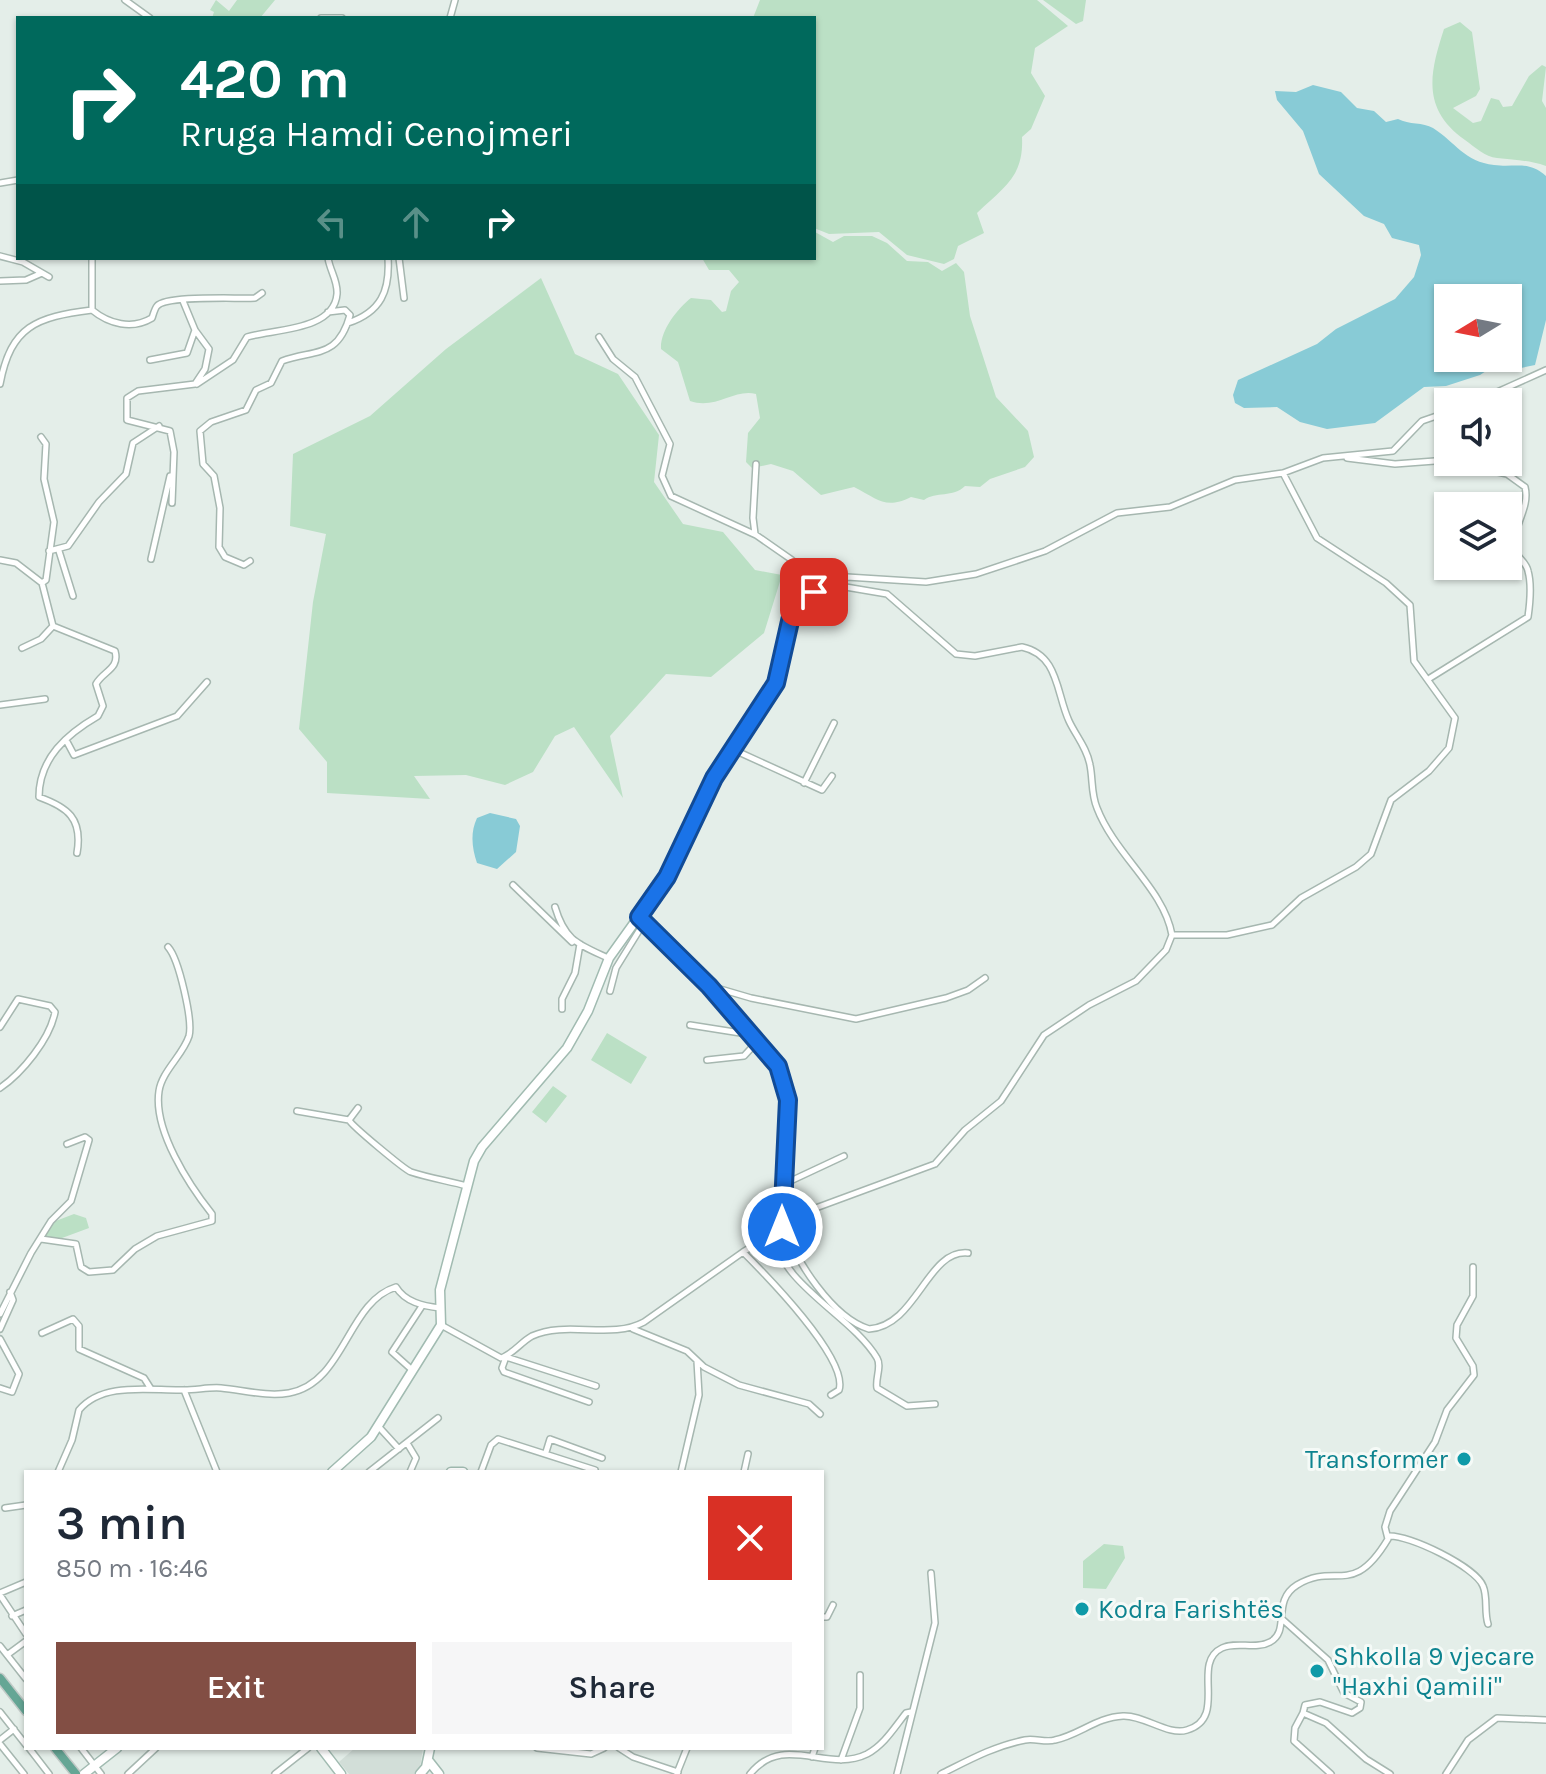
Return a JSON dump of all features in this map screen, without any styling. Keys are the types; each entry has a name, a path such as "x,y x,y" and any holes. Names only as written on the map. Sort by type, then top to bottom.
{"main road":[{"path":"0,1678 24,1707"},
{"path":"57,1750 76,1774"}],"street":[{"path":"125,0 147,16"},
{"path":"0,256 23,262 49,277"},
{"path":"92,260 92,310"},
{"path":"328,260 337,296 328,312"},
{"path":"347,323 372,310 385,296 388,260"},
{"path":"399,260 404,298"},
{"path":"0,281 26,280 42,273"},
{"path":"0,384 7,354 31,324 92,310 121,324 149,321 159,303 202,297 255,298 262,293"},
{"path":"183,301 195,330 211,356 195,384"},
{"path":"172,503 173,439 170,431 127,420 127,398 138,391 195,384 233,360 247,337 303,326 328,312 345,310 350,315 335,345 315,355 282,361 271,383 256,390 249,407 204,426 200,431 203,464 214,476 220,508 219,547 225,557 244,565 250,561"},
{"path":"150,360 187,353 195,330"},
{"path":"599,337 613,359 635,377 670,444 662,476 666,490 682,504 756,535 792,560 804,574 828,584 887,594 956,654 975,656 1022,647 1046,661 1057,679 1070,723 1086,752 1100,816 1123,857 1163,907 1172,935 1166,950 1136,981 1089,1005 1044,1035 1001,1101 965,1130 935,1164 864,1188 783,1226 632,1329"},
{"path":"0,350 7,354"},
{"path":"1506,388 1546,370"},
{"path":"610,991 616,968 667,877 698,807 781,672 785,630 793,608 828,584 847,577 926,582 976,574 1045,551 1117,513 1170,507 1235,480 1283,473 1305,463 1393,451 1422,421 1434,417"},
{"path":"49,551 68,546 99,502 126,474 133,443 159,426"},
{"path":"41,437 46,444 44,479 54,522 46,580 42,583"},
{"path":"1334,457 1395,464 1434,462"},
{"path":"756,464 753,518 756,535"},
{"path":"151,559 172,471"},
{"path":"1172,935 1227,935 1272,925 1301,898 1346,874 1371,854 1391,800 1429,771 1449,748 1455,718 1430,678 1421,673 1414,661 1409,633 1410,605 1386,583 1317,538 1283,473"},
{"path":"1430,678 1528,617 1528,571 1516,554 1513,542 1526,500 1525,487 1510,476"},
{"path":"59,550 73,596"},
{"path":"0,560 16,563 42,583 53,626"},
{"path":"22,648 41,639 53,626"},
{"path":"53,626 103,645 115,651 117,658 115,666 96,684 103,706 98,716 48,758 38,793 41,798 61,803 71,814 79,842 77,853"},
{"path":"66,740 74,755 164,722 177,716 207,682"},
{"path":"0,705 45,699"},
{"path":"804,783 834,723"},
{"path":"732,749 822,790 832,776"},
{"path":"513,885 572,942 609,958"},
{"path":"555,907 560,924 572,942"},
{"path":"334,1470 364,1446 441,1325 446,1263 482,1147 553,1068 579,1029 609,958 642,919"},
{"path":"642,919 709,986 747,1034 778,1066 788,1100 782,1185 783,1226 791,1250 805,1272 843,1312 869,1329 889,1324 911,1305 945,1257 956,1252 968,1253"},
{"path":"562,1009 562,999 575,973 580,944"},
{"path":"41,1239 76,1244 81,1267 102,1273 113,1270 135,1249 157,1236 212,1221 212,1214 185,1180 161,1120 159,1089 190,1034 180,973 168,947"},
{"path":"709,986 751,998 856,1019 946,998 968,990 985,978"},
{"path":"0,1027 18,999 50,1006 55,1012 14,1078 0,1088"},
{"path":"690,1025 747,1034"},
{"path":"707,1060 744,1056 756,1043"},
{"path":"349,1120 358,1108"},
{"path":"297,1111 349,1120 356,1131 389,1153 408,1172 468,1186"},
{"path":"0,1314 51,1221 71,1201 89,1140 85,1137 67,1144"},
{"path":"782,1185 844,1156"},
{"path":"773,1234 792,1270 827,1309 854,1329 879,1360 877,1388 907,1406 935,1404"},
{"path":"743,1252 833,1360 841,1384 839,1390 831,1395"},
{"path":"941,1774 988,1750 1032,1739 1055,1741 1109,1718 1134,1716 1178,1731 1191,1729 1207,1712 1212,1658 1225,1646 1269,1643 1279,1632 1281,1604 1296,1586 1313,1579 1350,1576 1363,1570 1388,1536 1385,1521 1435,1442 1447,1410 1474,1375 1473,1366 1459,1345 1456,1332 1473,1296 1473,1267"},
{"path":"59,1470 72,1440 79,1410 86,1402 123,1391 217,1388 292,1393 314,1379 339,1355 380,1293 396,1287 400,1294 422,1306 440,1308"},
{"path":"0,1329 13,1300 10,1292"},
{"path":"411,1369 392,1352 422,1306"},
{"path":"42,1333 73,1319 79,1326 79,1349 144,1378 152,1390"},
{"path":"441,1325 498,1357 596,1386"},
{"path":"589,1402 504,1372 502,1368 506,1357 533,1336 579,1328 632,1329 687,1351 697,1361 739,1385 809,1404 820,1414"},
{"path":"0,1339 19,1374 12,1392 0,1388"},
{"path":"681,1470 699,1395 697,1361"},
{"path":"184,1390 216,1470"},
{"path":"372,1470 438,1418"},
{"path":"377,1426 399,1449"},
{"path":"482,1470 491,1445 498,1439 595,1470"},
{"path":"546,1452 550,1439 602,1458"},
{"path":"407,1443 416,1458 411,1470"},
{"path":"744,1470 748,1454"},
{"path":"5,1508 24,1505"},
{"path":"1388,1536 1406,1536 1472,1570 1485,1589 1488,1624"},
{"path":"897,1774 935,1623 931,1573"},
{"path":"24,1583 1,1598 24,1631"},
{"path":"824,1617 833,1605"},
{"path":"12,1616 24,1611"},
{"path":"1282,1619 1328,1660 1344,1693 1361,1702 1360,1708 1352,1713 1312,1702 1305,1705 1295,1728 1294,1741 1331,1774"},
{"path":"7,1655 24,1642"},
{"path":"0,1646 24,1676"},
{"path":"840,1761 860,1708 860,1675"},
{"path":"0,1712 24,1742"},
{"path":"750,1774 767,1759 785,1753 840,1761 856,1759 878,1746 911,1712"},
{"path":"1303,1713 1326,1723 1378,1768 1390,1774"},
{"path":"1446,1774 1468,1740 1497,1718 1546,1720"},
{"path":"14,1729 0,1742 24,1774"},
{"path":"30,1750 49,1774"},
{"path":"83,1750 101,1774"},
{"path":"84,1774 115,1750"},
{"path":"128,1774 154,1750"},
{"path":"275,1774 283,1771 306,1750"},
{"path":"323,1750 341,1774"},
{"path":"420,1774 430,1750"},
{"path":"555,1750 591,1754 600,1750"},
{"path":"622,1750 677,1773 686,1750"},
{"path":"812,1757 814,1750"},
{"path":"428,1760 439,1774"},
{"path":"1369,1774 1378,1768"}],"shaded area":[{"path":"353,1750 423,1750 420,1768 414,1774 349,1774 339,1762"}],"green space":[{"path":"216,0 229,11 237,0 275,0 262,16 213,16 214,12 210,10"},
{"path":"760,0 1037,0 1068,26 1035,48 1031,73 1045,96 1031,129 1022,137 1016,172 977,213 984,233 958,246 954,259 944,264 907,255 879,232 829,234 816,229 816,16 754,16"},
{"path":"1043,0 1086,0 1083,21 1076,24"},
{"path":"1460,22 1472,32 1480,89 1476,96 1453,108 1473,123 1481,121 1491,98 1499,100 1503,107 1512,106 1529,76 1542,65 1546,67 1542,101 1546,108 1546,166 1488,156 1465,140 1441,116 1433,90 1435,61 1444,29"},
{"path":"816,233 833,242 844,236 872,236 887,243 907,261 928,262 942,271 956,263 964,272 970,316 996,397 1028,431 1034,457 1025,467 990,479 980,487 965,486 955,492 924,500 911,497 894,503 876,499 854,487 821,495 793,471 771,464 752,468 746,462 748,433 760,418 756,394 740,394 708,403 690,401 678,362 661,349 666,328 691,298 711,300 722,312 726,311 731,291 739,282 729,270 709,270 703,260 816,260"},
{"path":"541,278 575,354 618,374 659,435 654,482 683,524 723,532 755,570 782,575 764,633 711,677 666,674 610,736 623,798 574,727 555,736 533,772 505,785 466,775 414,776 430,799 327,793 327,762 299,729 313,602 326,534 290,526 293,454 370,416 446,349"},
{"path":"607,1033 647,1057 631,1084 591,1060"},
{"path":"553,1086 567,1096 546,1123 532,1112"},
{"path":"74,1214 86,1218 89,1228 54,1241 44,1237 53,1222"},
{"path":"1104,1544 1123,1546 1125,1558 1106,1589 1083,1588 1083,1561"}],"water":[{"path":"1313,85 1341,92 1357,108 1374,111 1386,122 1398,119 1433,128 1475,160 1494,165 1527,166 1546,176 1546,320 1535,365 1522,368 1522,284 1434,284 1434,372 1484,372 1480,375 1446,386 1424,387 1375,423 1327,429 1300,422 1277,407 1244,408 1235,403 1233,395 1238,380 1317,344 1336,329 1395,299 1414,277 1421,255 1419,245 1392,238 1384,224 1364,216 1319,174 1303,131 1277,100 1275,91 1296,92"},
{"path":"490,813 516,819 520,826 516,852 497,869 477,863 473,846 473,829 477,818"}],"place":[{"name":"Transformer","path":"1464,1459"},
{"name":"Kodra Farishtës","path":"1082,1609"},
{"name":"Shkolla 9 vjecare \"Haxhi Qamili\"","path":"1317,1671"}],"route":[{"path":"782,1227 782,1173 789,1116 788,1100 778,1066 709,986 639,917 667,877 714,778 776,683 781,672 788,617 802,599 814,592"}]}
